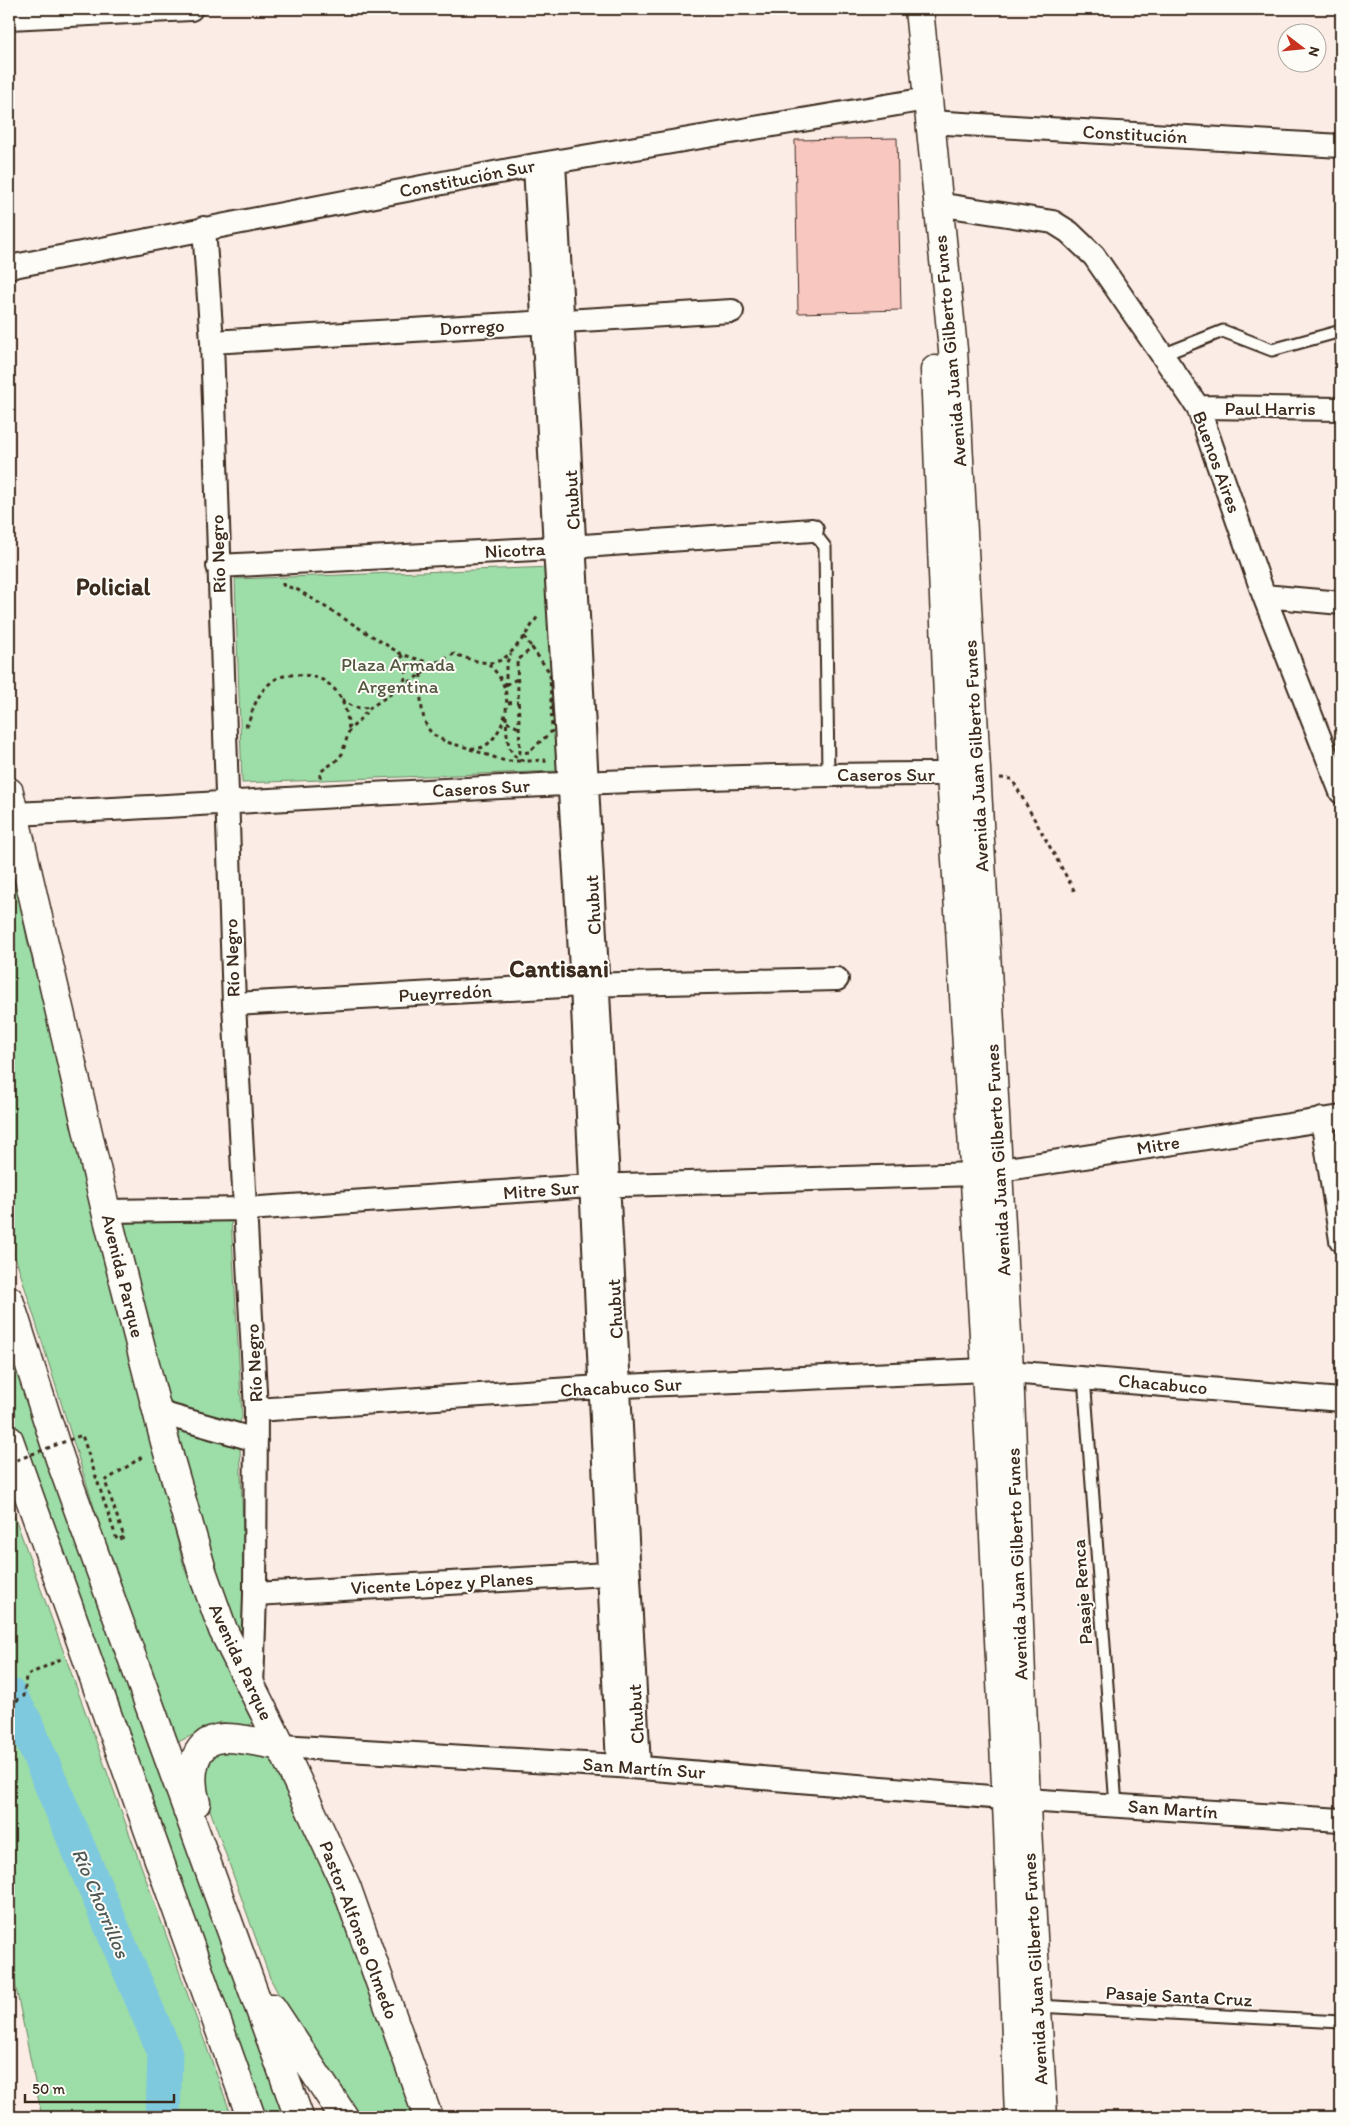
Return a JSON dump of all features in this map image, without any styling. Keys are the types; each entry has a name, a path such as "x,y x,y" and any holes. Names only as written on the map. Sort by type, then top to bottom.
{"main road":[{"name":"Avenida Juan Gilberto Funes","path":"919,9 952,350 964,774 997,1370 1026,2006 1043,2117"},
{"name":"Avenida Parque","path":"11,803 106,1211 165,1442 203,1574 223,1630 281,1746"},
{"path":"9,1300 60,1459 299,2117"},
{"path":"9,1440 251,2117"},
{"path":"281,1746 223,1738 210,1741 199,1750 192,1768 193,1792 244,1962 311,2069 344,2117"},
{"name":"Pastor Alfonso Olmedo","path":"281,1746 346,1886 428,2117"},
{"name":"Avenida Juan Gilberto Funes","path":"1019,2117 1026,2006"}],"street":[{"path":"9,18 191,9"},
{"name":"Constitución","path":"928,111 1341,146"},
{"name":"Constitución Sur","path":"9,267 544,164 928,111"},
{"name":"Chubut","path":"544,164 564,547 567,783"},
{"name":"Buenos Aires","path":"937,204 1054,222 1061,227 1094,256 1198,407 1264,596 1341,792"},
{"name":"Río Negro","path":"204,228 212,342 234,1004 256,1410 255,1594 252,1688"},
{"name":"Dorrego","path":"212,342 732,311"},
{"name":"Paul Harris","path":"1198,407 1341,409"},
{"name":"Nicotra","path":"218,566 564,547 812,530"},
{"name":"Chubut","path":"564,547 557,584 567,783 590,985 628,1766"},
{"path":"1264,596 1341,603"},
{"name":"Caseros Sur","path":"11,803 226,804 567,783 828,774 964,774"},
{"name":"Pueyrredón","path":"234,1004 590,985 837,979"},
{"path":"1332,1118 1341,1240"},
{"name":"Mitre","path":"986,1172 1332,1118"},
{"name":"Mitre Sur","path":"106,1211 246,1209 599,1186 986,1172"},
{"name":"Chacabuco","path":"997,1370 1341,1400"},
{"name":"Chacabuco Sur","path":"256,1410 609,1387 997,1370"},
{"path":"157,1412 256,1440"},
{"name":"Vicente López y Planes","path":"255,1594 618,1573"},
{"name":"San Martín Sur","path":"281,1746 628,1766 1016,1799"},
{"name":"San Martín","path":"1016,1799 1341,1820"}],"lane":[{"path":"1162,355 1223,331 1272,350 1341,331"},
{"path":"812,530 825,547 828,774"},
{"name":"Pasaje Renca","path":"1084,1377 1116,1806"},
{"name":"Pasaje Santa Cruz","path":"1026,2006 1341,2022"}],"path":[{"path":"281,563 283,585 298,590 401,654 430,662 441,661"},
{"path":"349,731 371,707 454,654 484,662 497,662 507,656 524,636 557,584"},
{"path":"524,636 550,673 552,730 529,752 520,753 516,661 532,648"},
{"path":"506,692 506,664 512,651"},
{"path":"400,688 407,672 406,663 401,654"},
{"path":"484,662 493,668 502,680 508,703 506,716 507,742 513,754 522,760"},
{"path":"224,724 248,725 254,706 262,692 276,678 296,674 315,676 331,684 342,699 348,714 349,731 342,754 336,761 320,772 321,798"},
{"path":"421,674 422,707 429,730 447,742 505,761 545,760 567,783"},
{"path":"506,685 517,678"},
{"path":"342,699 358,709 371,707"},
{"path":"508,703 518,702"},
{"path":"467,748 483,747 496,735 506,716"},
{"path":"506,721 519,728"},
{"path":"529,752 529,760"},
{"path":"964,774 1012,779 1075,892"},
{"path":"9,1463 82,1435 117,1540 124,1537 105,1480 165,1442"},
{"path":"9,1705 24,1696 26,1676 83,1649"}],"green space":[{"name":"Plaza Armada Argentina","path":"553,567 560,771 242,783 235,579"},
{"path":"9,849 27,939 184,1567 213,1642 253,1723 245,1727 220,1722 176,1743 114,1571 9,1237"},
{"path":"121,1218 231,1219 242,1417 240,1422 233,1426 175,1408 165,1395"},
{"path":"9,1332 288,2117 262,2117 28,1467 9,1408"},
{"path":"173,1426 240,1447 246,1608 244,1629 238,1632 210,1572"},
{"path":"9,1501 232,2117 42,2117 12,1968 9,1962"},
{"path":"228,1751 274,1758 340,1899 415,2117 352,2117 306,2046 270,1978 200,1782 202,1768 217,1752"}],"building":[{"path":"897,138 901,310 798,313 795,140"}],"waterway":[{"name":"Río Chorrillos","path":"9,1695 25,1722 165,2053 163,2117"}],"district":[{"name":"Policial","path":"113,586"},
{"name":"Cantisani","path":"559,968"}]}
